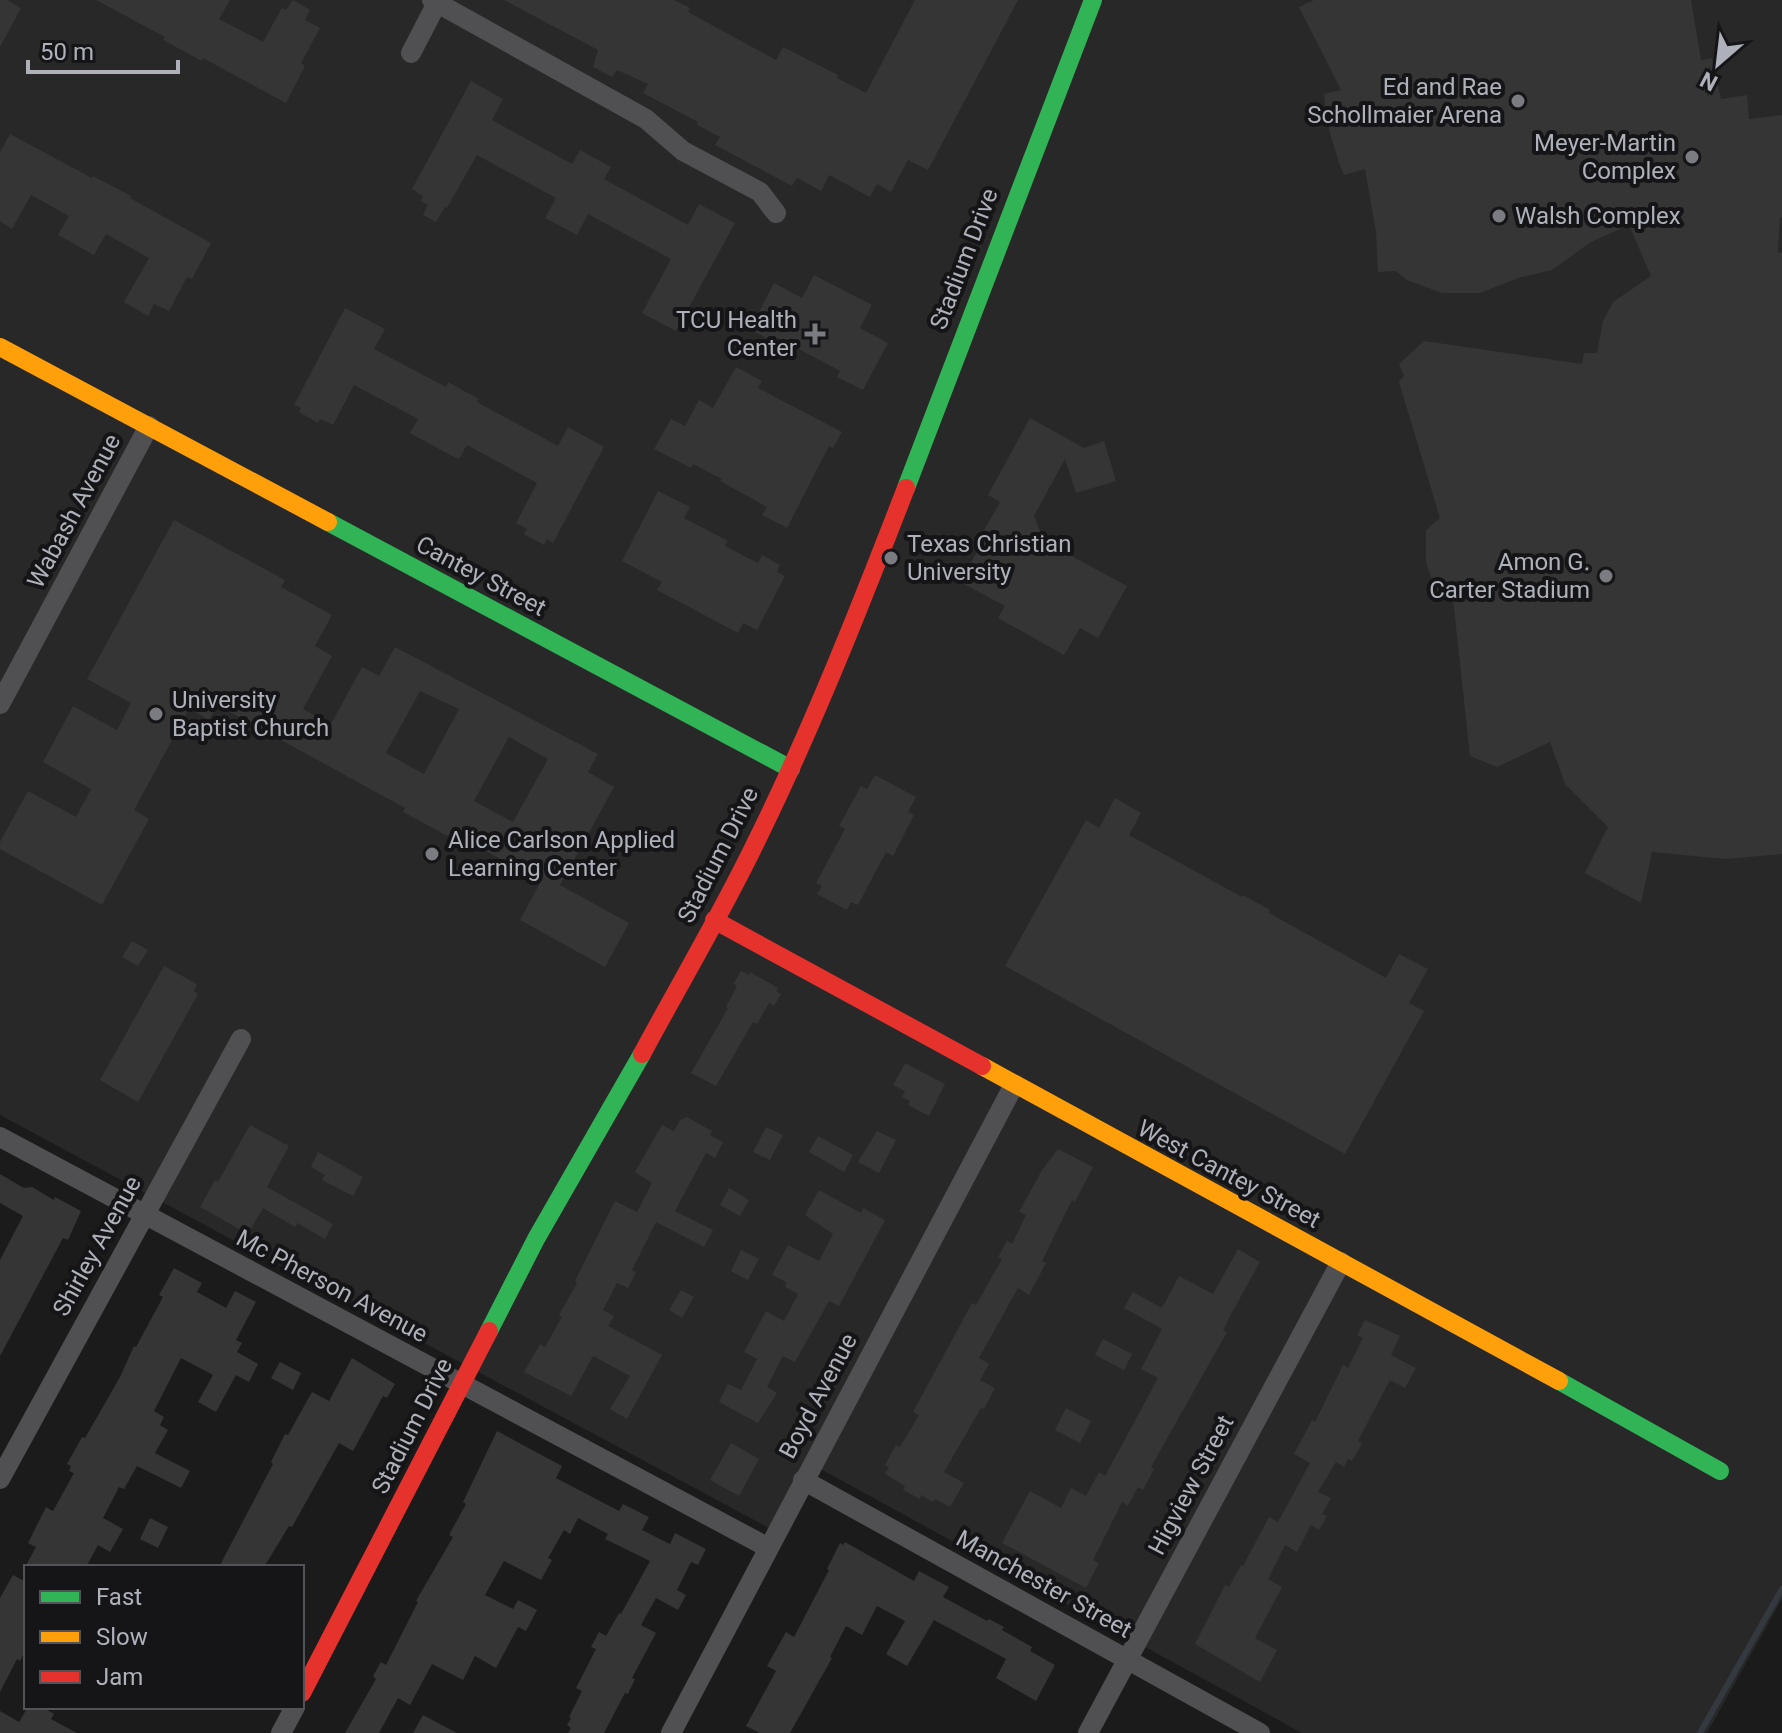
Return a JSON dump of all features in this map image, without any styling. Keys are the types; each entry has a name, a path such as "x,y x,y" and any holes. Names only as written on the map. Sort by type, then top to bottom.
{"street":[{"name":"Stadium Drive","path":"304,1689 536,1239 622,1091 791,769 863,599 1093,0"},
{"path":"411,53 435,1 646,119 683,151 760,192 776,213"},
{"path":"0,347 149,426"},
{"name":"Cantey Street","path":"149,426 791,769"},
{"name":"Wabash Avenue","path":"0,704 149,426"},
{"name":"West Cantey Street","path":"714,920 1490,1342 1720,1471"},
{"name":"Shirley Avenue","path":"0,1479 241,1039"},
{"name":"Boyd Avenue","path":"671,1733 1014,1085"},
{"name":"Mc Pherson Avenue","path":"0,1137 767,1547"},
{"name":"Higview Street","path":"1088,1733 1341,1262"},
{"name":"Manchester Street","path":"803,1480 1260,1733"},
{"path":"281,1733 294,1709"}],"shaded area":[{"name":"Texas Christian University","path":"0,0 1782,0 1782,1599 1707,1733 1302,1733 806,1461 769,1528 0,1115"}],"building":[{"path":"0,0 7,0 21,8 0,47"},
{"path":"96,0 230,0 219,19 263,42 282,8 286,10 293,0 310,10 305,20 320,28 301,63 305,66 286,103 163,40 165,37"},
{"path":"504,0 674,0 690,8 688,12 776,60 783,47 866,93 915,0 1018,0 928,170 908,160 891,192 877,184 870,197 829,175 821,191 797,178 792,186 715,145 720,137 643,93 648,84 617,70 612,77 593,67 598,50"},
{"name":"Amon G. Carter Stadium","path":"1314,0 1691,0 1701,60 1712,58 1721,99 1747,95 1749,119 1782,115 1782,218 1778,252 1782,253 1782,854 1726,859 1652,852 1641,903 1585,873 1608,827 1565,784 1550,742 1497,767 1470,756 1452,590 1437,596 1426,562 1426,530 1440,518 1399,382 1404,376 1399,364 1424,341 1582,364 1584,353 1597,353 1603,321 1613,302 1651,276 1629,225 1591,242 1552,270 1518,278 1480,293 1442,293 1407,280 1396,271 1378,272 1376,232 1365,169 1344,175 1339,163 1327,123 1324,94 1341,90 1299,7"},
{"path":"471,81 503,99 492,120 572,164 580,150 611,167 604,179 688,225 699,204 735,223 676,331 642,313 671,259 588,214 577,235 545,218 556,198 477,155 436,222 423,215 428,205 421,201 423,196 412,189"},
{"path":"10,134 131,196 211,243 192,279 187,277 169,311 154,304 148,316 124,302 149,258 106,234 94,255 58,235 69,216 31,195 12,229 0,221 0,152"},
{"name":"TCU Health Center","path":"814,275 872,305 860,328 888,343 863,390 837,377 840,371 778,338 775,343 750,329 774,283 802,298"},
{"path":"345,308 385,329 374,349 446,387 448,382 479,399 477,402 558,446 568,427 604,447 553,543 547,539 544,545 524,534 527,529 516,523 537,483 467,445 459,459 450,455 410,433 418,419 354,385 333,425 320,419 318,423 299,412 301,408 294,405"},
{"path":"736,367 762,381 758,388 842,432 833,448 829,446 787,528 762,515 767,507 720,481 722,479 693,464 691,468 654,449 671,419 685,426 699,400 713,408"},
{"path":"1030,418 1084,448 1104,441 1116,481 1076,493 1065,459 1034,516 1044,541 1127,586 1098,638 1080,628 1064,655 998,618 1005,606 960,582 988,532 984,530 1000,502 988,495"},
{"path":"658,491 690,507 684,518 728,541 725,546 758,563 762,555 780,565 777,572 785,576 757,630 743,623 738,633 657,590 662,582 622,561"},
{"path":"174,520 285,580 281,587 332,615 315,646 332,656 303,709 331,724 362,667 379,676 395,647 598,754 588,772 614,787 560,885 629,923 605,967 520,920 541,881 458,836 455,840 403,812 405,808 217,705 209,720 189,709 134,810 149,819 102,905 0,849 0,842 28,791 76,817 91,789 43,762 73,706 117,730 131,703 87,679","holes":["420,691 459,709 424,774 386,753","509,737 548,759 513,822 474,801"]},
{"path":"875,775 916,797 908,812 914,815 893,856 886,852 858,905 851,902 847,910 817,894 822,886 816,883 845,829 839,826 861,786 867,789"},
{"path":"1115,798 1141,813 1129,835 1270,910 1269,913 1386,978 1399,954 1428,969 1409,1003 1424,1011 1345,1154 1005,966 1086,820 1099,828"},
{"path":"132,941 148,950 138,966 122,957"},
{"path":"164,966 197,984 194,991 198,994 138,1102 100,1080"},
{"path":"741,971 749,975 750,972 778,988 776,991 781,994 774,1006 769,1003 757,1024 753,1022 716,1086 691,1073 728,1008 737,986 733,984"},
{"path":"905,1063 945,1084 929,1116 908,1105 910,1101 902,1097 905,1091 893,1085"},
{"path":"687,1117 712,1131 710,1135 723,1142 715,1158 706,1153 675,1211 713,1230 704,1247 656,1222 632,1270 636,1272 628,1288 617,1283 603,1310 614,1316 608,1326 662,1355 627,1419 610,1409 630,1376 593,1356 571,1396 524,1372 540,1344 545,1347 562,1317 559,1315 615,1201 637,1212 652,1183 635,1172 662,1125 674,1131 680,1120"},
{"path":"250,1125 289,1146 267,1187 333,1224 325,1239 297,1223 295,1227 263,1208 248,1234 200,1207"},
{"path":"766,1127 783,1135 770,1160 753,1152"},
{"path":"877,1131 896,1140 879,1173 858,1162"},
{"path":"818,1136 853,1155 844,1172 809,1152"},
{"path":"1058,1149 1093,1167 1075,1202 1072,1200 1029,1295 1018,1288 979,1358 989,1364 980,1380 995,1388 944,1472 964,1483 950,1507 921,1495 920,1499 903,1490 905,1486 885,1474 889,1467 885,1465 919,1415 913,1412 972,1303 976,1305 1002,1259 998,1257 1007,1241 1012,1244 1026,1215 1019,1212 1042,1170"},
{"path":"318,1152 363,1177 353,1196 322,1180 325,1175 311,1167"},
{"path":"0,1174 24,1188 32,1187 81,1211 68,1240 63,1238 0,1356 0,1260 23,1216 0,1203"},
{"path":"729,1188 749,1200 740,1216 720,1205"},
{"path":"819,1190 861,1213 863,1208 885,1220 839,1306 829,1301 795,1362 783,1356 767,1387 777,1393 758,1423 719,1402 728,1384 741,1390 757,1359 744,1352 766,1311 784,1321 798,1294 785,1287 786,1282 772,1275 788,1245 819,1261 833,1234 805,1215"},
{"path":"1238,1249 1260,1262 1223,1331 1227,1332 1151,1467 1154,1469 1143,1490 1138,1487 1128,1506 1122,1502 1093,1560 1099,1563 1086,1588 1002,1543 1030,1491 1061,1508 1071,1488 1086,1496 1099,1472 1105,1476 1158,1378 1141,1369 1162,1329 1124,1308 1133,1292 1162,1308 1179,1276 1213,1294"},
{"path":"741,1250 759,1259 748,1280 731,1271"},
{"path":"174,1268 202,1283 197,1292 226,1308 235,1291 256,1302 236,1340 242,1343 237,1352 258,1364 249,1382 236,1375 216,1412 198,1402 213,1375 181,1358 154,1411 164,1417 160,1425 168,1430 155,1453 190,1471 181,1488 137,1466 124,1489 119,1487 103,1518 123,1529 110,1552 98,1545 87,1565 26,1565 36,1547 28,1543 46,1507 53,1511 74,1473 69,1471 71,1466 67,1464 120,1377 163,1297 159,1295"},
{"path":"681,1290 694,1297 682,1318 669,1310"},
{"path":"1365,1320 1400,1336 1391,1355 1416,1368 1405,1388 1390,1380 1358,1441 1362,1444 1352,1461 1348,1459 1344,1467 1336,1462 1318,1492 1331,1498 1322,1514 1327,1516 1319,1530 1311,1525 1297,1552 1285,1545 1268,1579 1282,1587 1255,1638 1277,1650 1260,1682 1195,1644 1225,1585 1229,1587 1243,1566 1269,1517 1278,1522 1310,1463 1294,1454 1312,1420 1315,1422 1343,1365 1348,1368 1363,1338 1357,1335"},
{"path":"1103,1339 1132,1354 1124,1370 1095,1355"},
{"path":"352,1358 395,1384 387,1398 383,1396 353,1451 339,1443 292,1527 289,1526 265,1565 220,1565 273,1464 271,1462 285,1434 288,1435 312,1392 329,1401"},
{"path":"280,1362 301,1373 293,1390 271,1378"},
{"path":"1066,1408 1091,1421 1080,1443 1055,1430"},
{"path":"497,1431 562,1466 556,1478 619,1511 623,1504 649,1517 642,1530 670,1544 675,1533 706,1549 698,1565 691,1562 677,1590 686,1595 678,1610 656,1598 641,1625 656,1633 632,1678 635,1679 628,1694 625,1693 604,1733 568,1733 571,1728 567,1725 569,1717 582,1691 576,1688 596,1649 591,1647 599,1632 606,1636 650,1561 605,1539 608,1534 578,1518 570,1534 564,1530 548,1558 552,1560 541,1580 504,1561 485,1595 513,1609 518,1600 537,1610 526,1631 518,1627 496,1668 475,1656 463,1680 432,1664 410,1705 398,1698 379,1733 345,1733 376,1679 373,1676 381,1662 386,1665 416,1601 453,1537 449,1535 466,1504 463,1502"},
{"path":"731,1443 759,1459 739,1496 710,1480"},
{"path":"150,1518 168,1527 158,1548 140,1539"},
{"path":"845,1542 914,1581 919,1571 949,1587 943,1597 1004,1627 1002,1630 1032,1647 1030,1651 1055,1665 1036,1701 996,1678 1006,1659 934,1620 907,1666 886,1654 905,1621 877,1606 862,1635 846,1626 832,1658 790,1733 760,1733 746,1726 776,1671 767,1666 786,1632 794,1637 840,1543 843,1545"},
{"path":"13,1575 24,1581 24,1653 20,1661 17,1659 0,1692 0,1598"},
{"path":"27,1709 45,1709 54,1714 51,1719 77,1733 0,1733 0,1711 19,1722"},
{"path":"423,1715 457,1733 413,1733"}],"waterway":[{"path":"1700,1733 1782,1589"}],"traffic: fast":[{"path":"906,488 1093,0"},
{"path":"328,522 791,769"},
{"path":"489,1331 536,1239 642,1054"},
{"path":"1559,1381 1720,1471"}],"traffic: slow":[{"path":"0,347 328,522"},
{"path":"982,1066 1559,1381"}],"traffic: jam":[{"path":"642,1054 730,894 778,797 835,666 906,488"},
{"path":"714,920 982,1066"},
{"path":"304,1689 489,1331"}],"place":[{"name":"Ed and Rae Schollmaier Arena","path":"1518,101"},
{"name":"Meyer-Martin Complex","path":"1692,157"},
{"name":"Walsh Complex","path":"1499,216"},
{"name":"TCU Health Center","path":"815,334"},
{"name":"Texas Christian University","path":"891,558"},
{"name":"Amon G. Carter Stadium","path":"1606,576"},
{"name":"University Baptist Church","path":"156,714"},
{"name":"Alice Carlson Applied Learning Center","path":"432,854"}]}
